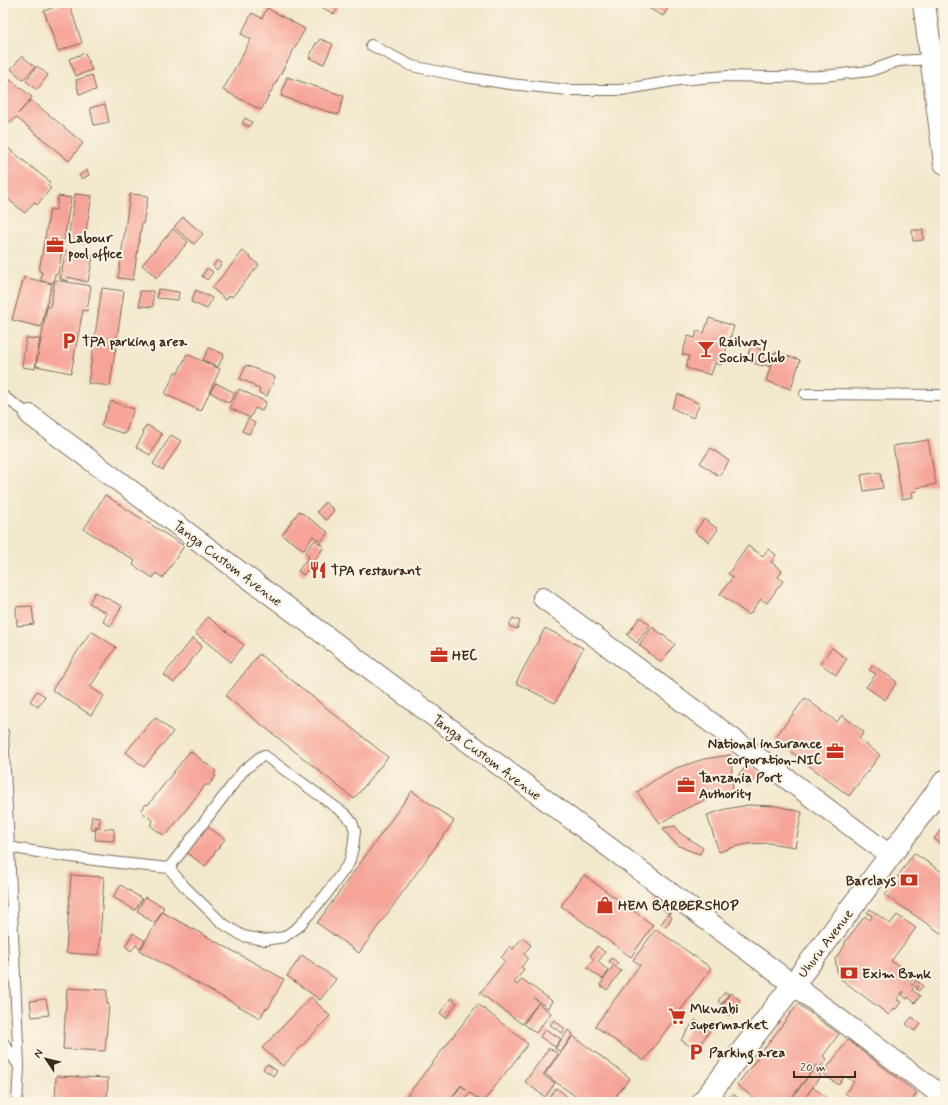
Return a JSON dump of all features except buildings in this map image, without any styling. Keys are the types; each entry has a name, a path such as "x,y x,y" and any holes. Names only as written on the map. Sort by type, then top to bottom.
{"street":[{"path":"924,3 945,163"},
{"name":"Tanga Custom Avenue","path":"30,415 945,1098"},
{"path":"543,598 891,856"},
{"name":"Uhuru Avenue","path":"703,1102 891,856 945,781"},
{"path":"942,1102 945,1098"}],"lane":[{"path":"370,45 412,66 510,84 568,90 621,90 679,80 727,76 774,78 822,76 870,71 898,61 932,59"},
{"path":"805,394 945,395"},
{"path":"3,396 30,415"},
{"path":"3,733 18,1066 17,1102"},
{"path":"9,847 123,864 169,868 184,886 222,923 243,936 264,940 284,937 298,927 325,896 349,863 354,848 355,831 352,822 345,814 264,755 243,771 169,868"},
{"path":"3,1042 18,1066"}],"place":[{"name":"Labour pool office","path":"55,245"},
{"name":"TPA parking area","path":"69,341"},
{"name":"Railway Social Club","path":"706,349"},
{"name":"TPA restaurant","path":"318,570"},
{"name":"HEC","path":"439,655"},
{"name":"National insurance corporation-NIC","path":"835,751"},
{"name":"Tanzania Port Authority","path":"686,785"},
{"name":"Barclays","path":"909,880"},
{"name":"HEM BARBERSHOP","path":"605,905"},
{"name":"Exim Bank","path":"849,973"},
{"name":"Mkwabi supermarket","path":"677,1016"},
{"name":"Parking area","path":"696,1052"}]}
